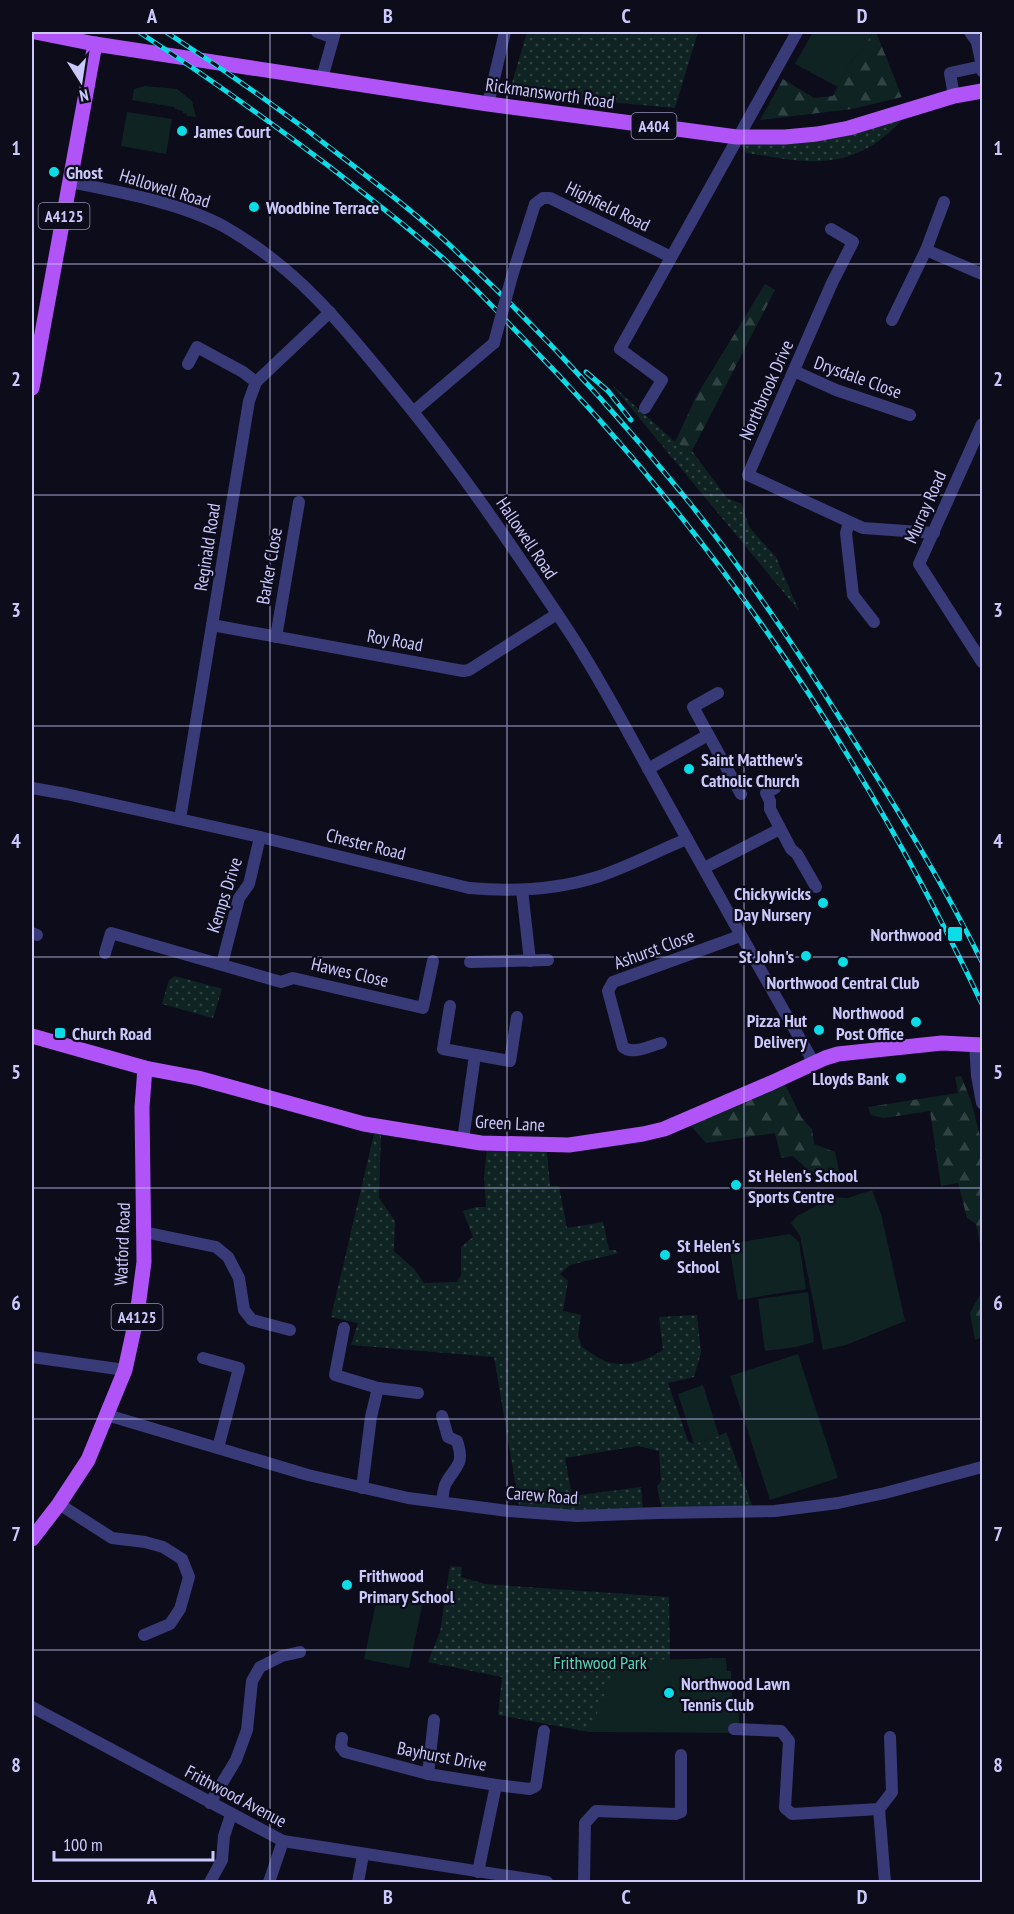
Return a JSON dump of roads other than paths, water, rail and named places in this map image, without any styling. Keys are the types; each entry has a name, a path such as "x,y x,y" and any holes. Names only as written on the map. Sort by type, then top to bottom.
{"main road":[{"name":"A404","path":"35,32 95,44"},
{"name":"Rickmansworth Road","path":"95,44 488,104 737,137 785,137 828,132 849,128 954,96 982,91"},
{"name":"A4125","path":"32,388 95,44"},
{"name":"Green Lane","path":"32,1036 145,1068 198,1078 364,1124 481,1143 569,1145 664,1129 838,1054 942,1043 979,1045"},
{"name":"Watford Road","path":"32,1539 88,1460 125,1371 137,1315 144,1262 142,1107 145,1068"}],"street":[{"path":"317,32 334,35 322,78"},
{"path":"488,104 505,32"},
{"path":"645,408 662,380 620,349 797,32"},
{"path":"954,96 950,73 982,68 977,42 970,32"},
{"name":"Hallowell Road","path":"70,182 150,199 208,219 224,227 305,285 350,333 414,411 499,527 569,631 814,1063"},
{"name":"Highfield Road","path":"414,411 494,343 531,212 535,204 543,198 550,198 671,257"},
{"path":"892,320 926,250 944,202"},
{"name":"Northbrook Drive","path":"831,229 853,242 832,283 748,475 849,522"},
{"path":"926,250 982,274"},
{"name":"Reginald Road","path":"180,819 249,401 256,382 330,312"},
{"path":"188,364 197,347 243,372 256,382"},
{"name":"Drysdale Close","path":"794,371 836,390 910,415"},
{"name":"Murray Road","path":"982,424 919,564 982,662"},
{"name":"Barker Close","path":"276,637 299,502"},
{"path":"874,622 853,595 846,533 849,522 863,528 933,533"},
{"name":"Roy Road","path":"212,625 463,671 469,670 557,614"},
{"path":"718,693 693,707 741,794"},
{"path":"648,769 708,735"},
{"name":"Chester Road","path":"32,788 260,837 469,888 522,891 597,877 687,838"},
{"path":"775,788 766,793 770,801 770,809 791,849 797,854 816,887"},
{"path":"704,868 780,829"},
{"name":"Kemps Drive","path":"222,964 239,898 249,884 260,837"},
{"path":"522,891 530,961"},
{"path":"105,953 111,933 222,964"},
{"name":"Ashurst Close","path":"661,1043 632,1051 622,1047 608,991 610,986 613,982 740,936"},
{"path":"470,962 548,960"},
{"name":"Hawes Close","path":"222,964 281,982 293,978 423,1008 433,961"},
{"path":"450,1006 443,1049 510,1061 517,1017"},
{"path":"979,1045 976,1076 982,1103"},
{"path":"463,1140 475,1055"},
{"path":"144,1232 216,1247 228,1257 238,1278 244,1310 252,1320 290,1330"},
{"path":"344,1328 335,1375 378,1388 418,1393"},
{"path":"32,1357 125,1371"},
{"path":"203,1358 239,1368 218,1448"},
{"path":"363,1488 371,1418 378,1388"},
{"name":"Carew Road","path":"107,1415 308,1475 408,1498 508,1511 577,1516 775,1511 838,1503 982,1467"},
{"path":"442,1416 448,1437 457,1441 461,1452 459,1466 445,1485 442,1503"},
{"path":"59,1504 112,1538 163,1547 182,1559 189,1578 180,1609 170,1624 144,1635"},
{"path":"210,1803 240,1750 247,1730 252,1681 260,1667 282,1656 300,1652"},
{"name":"Frithwood Avenue","path":"32,1707 283,1841 547,1882"},
{"path":"428,1774 434,1720"},
{"path":"734,1729 781,1731 789,1741 785,1808 792,1814 879,1809"},
{"path":"496,1785 530,1789 536,1786 544,1731"},
{"path":"885,1882 879,1809 892,1792 890,1737"},
{"name":"Bayhurst Drive","path":"342,1738 341,1748 345,1752 428,1774 496,1785 478,1872"},
{"path":"584,1882 585,1823 596,1811 676,1814 681,1812 681,1755"},
{"path":"210,1882 222,1860 224,1836 231,1815"},
{"path":"269,1882 283,1841"},
{"path":"358,1882 363,1855"}],"railway":[{"path":"139,32 280,130 415,234 473,286 589,408 655,485 719,566 835,735 887,822 982,1004"},
{"path":"166,32 286,114 432,229 546,340 630,432 707,525 793,646 904,821 982,962"},
{"path":"586,372 608,391 631,420"}],"place":[{"name":"James Court","path":"182,131"},
{"name":"Ghost","path":"54,172"},
{"name":"Woodbine Terrace","path":"254,207"},
{"name":"Saint Matthew's Catholic Church","path":"689,769"},
{"name":"Chickywicks Day Nursery","path":"823,903"},
{"name":"Northwood","path":"955,934"},
{"name":"St John's","path":"806,956"},
{"name":"Northwood Central Club","path":"843,962"},
{"name":"Northwood Post Office","path":"916,1022"},
{"name":"Pizza Hut Delivery","path":"819,1030"},
{"name":"Church Road","path":"60,1033"},
{"name":"Lloyds Bank","path":"901,1078"},
{"name":"St Helen's School Sports Centre","path":"736,1185"},
{"name":"St Helen's School","path":"665,1255"},
{"name":"Frithwood Primary School","path":"347,1585"},
{"name":"Northwood Lawn Tennis Club","path":"669,1693"}],"park label":[{"name":"Frithwood Park","path":"600,1662"}]}
